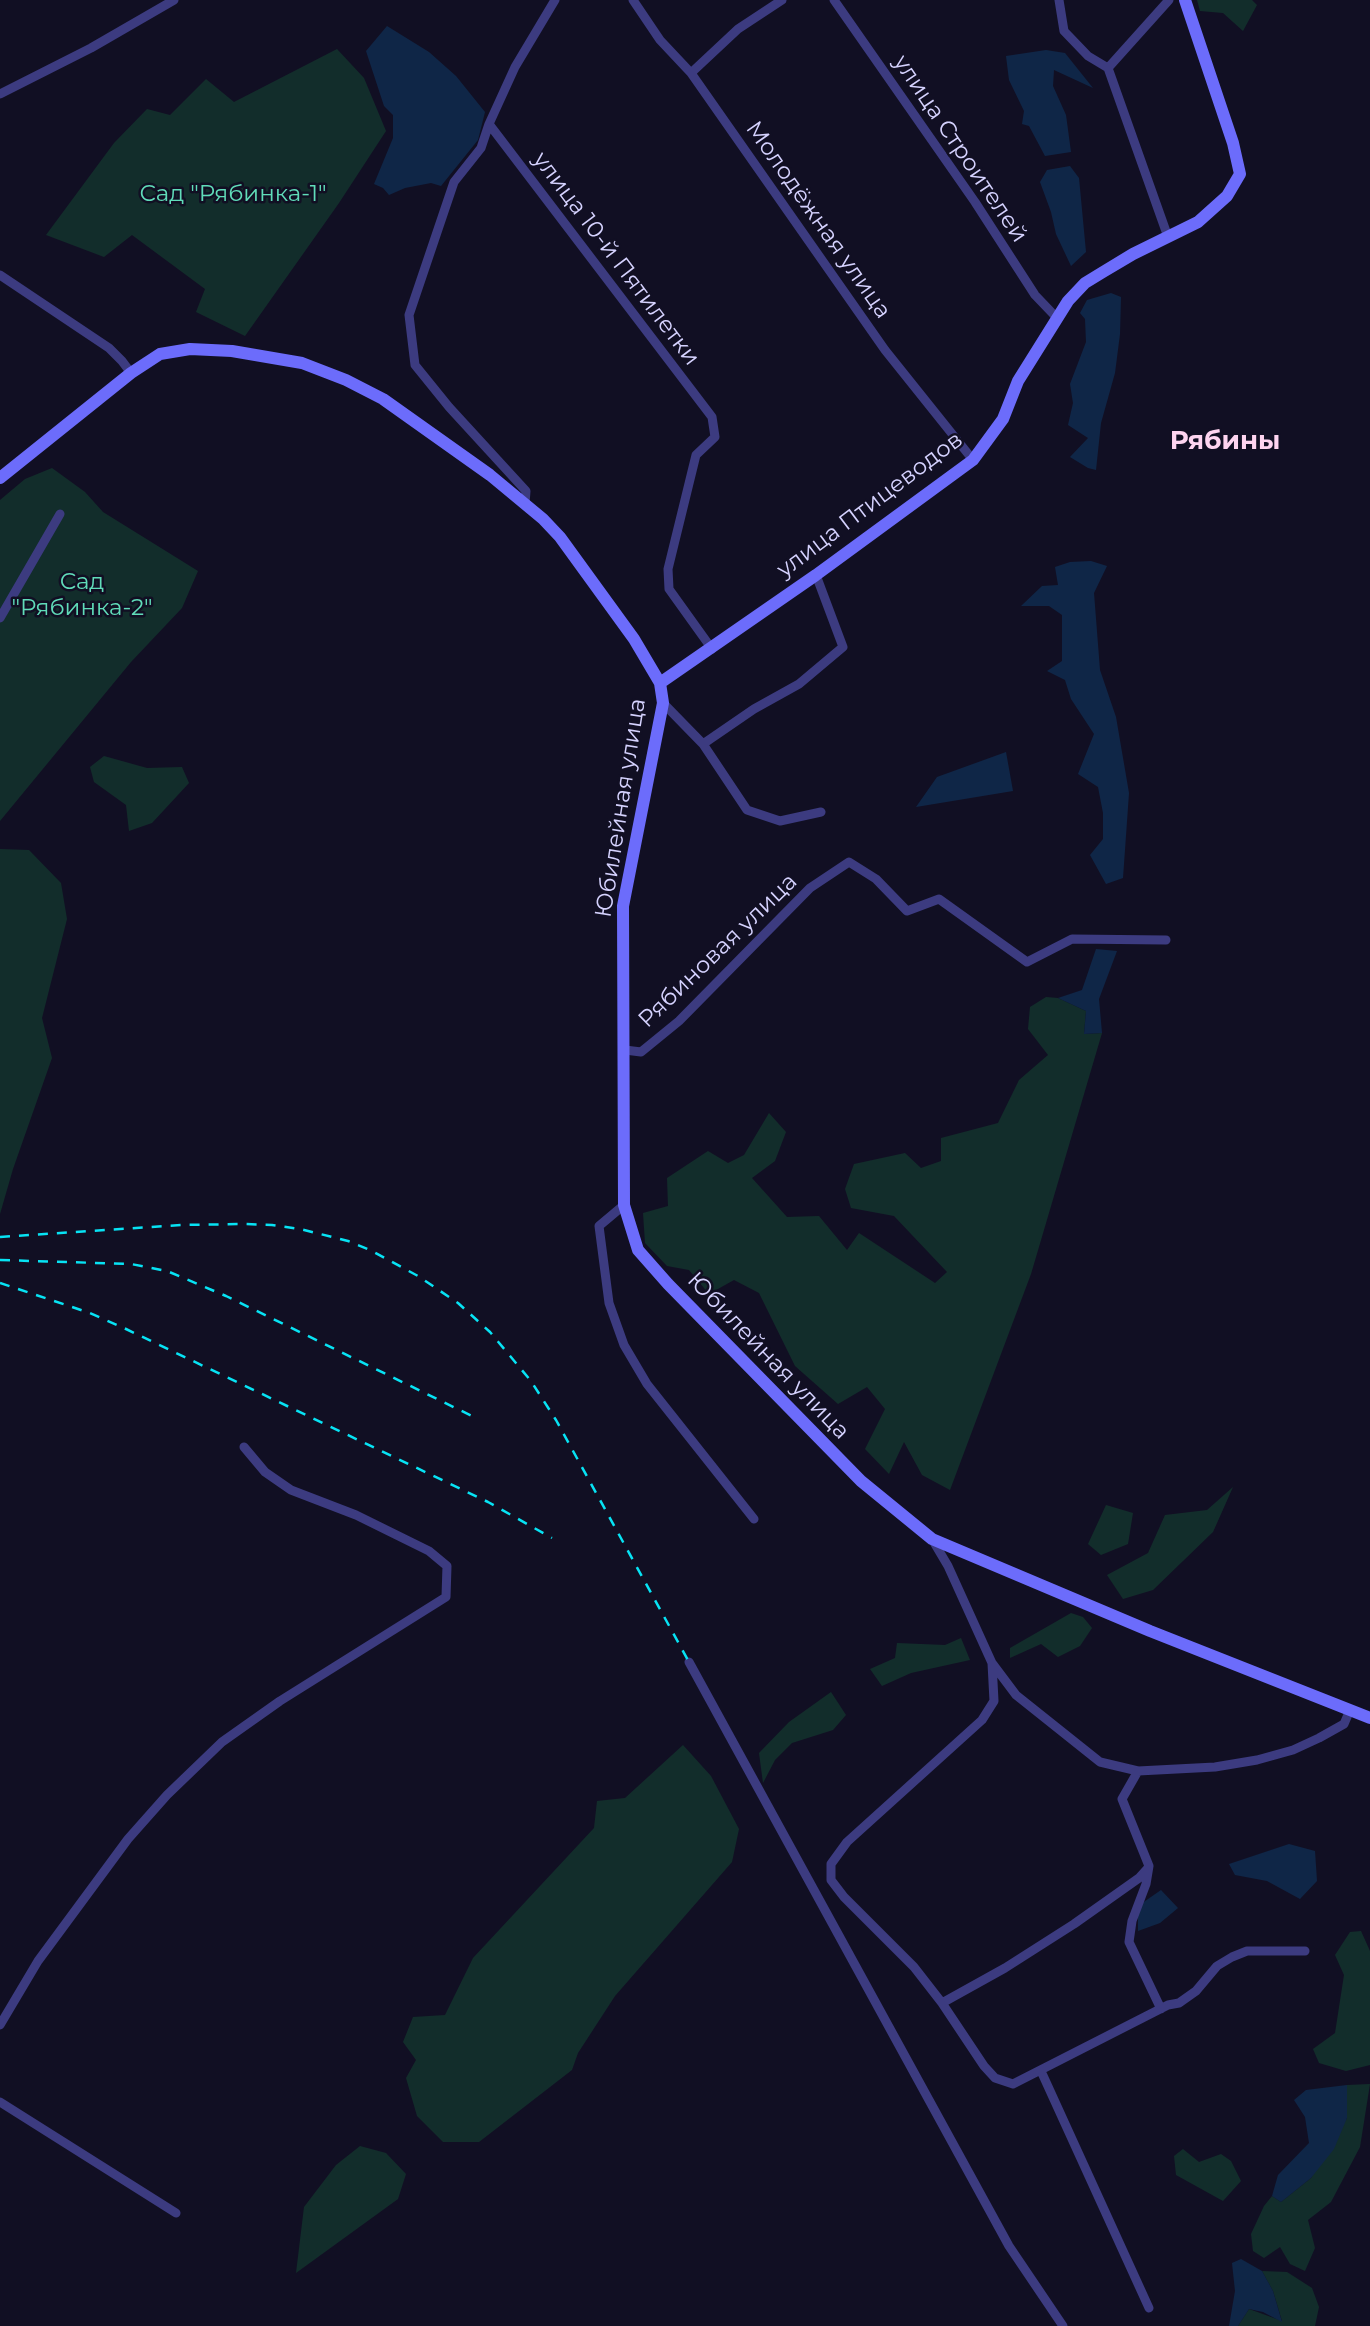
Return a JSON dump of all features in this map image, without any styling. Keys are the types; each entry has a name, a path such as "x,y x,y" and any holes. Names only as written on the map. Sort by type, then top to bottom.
{"street":[{"path":"0,94 91,48 174,0"},
{"path":"525,504 526,491 449,407 415,365 409,315 454,182 481,148 515,66 555,0"},
{"name":"Молодёжная улица","path":"633,0 660,40 691,73 885,350 973,460"},
{"path":"691,73 738,29 782,0"},
{"name":"улица Строителей","path":"834,0 975,202 1035,295 1057,318"},
{"path":"1059,0 1065,31 1088,56 1108,68 1168,237"},
{"path":"1108,68 1169,0"},
{"name":"улица Птицеводов","path":"660,683 816,575 973,460 1003,419 1018,381 1057,318 1085,283 1133,254 1198,222 1227,196 1240,174 1233,143 1185,0"},
{"name":"улица 10-й Пятилетки","path":"489,124 712,417 715,437 696,456 668,569 669,589 712,649"},
{"path":"0,275 109,348 131,373"},
{"name":"Юбилейная улица","path":"0,478 131,373 160,354 190,349 232,351 302,363 346,380 383,399 490,475 525,504 560,537 634,639 660,683 663,703 623,906 624,1205 638,1250 860,1480 933,1539 1370,1718"},
{"path":"0,618 60,514"},
{"path":"704,744 754,709 799,684 844,647 816,575"},
{"path":"663,703 704,744 747,810 780,821 821,813"},
{"name":"Рябиновая улица","path":"625,1050 641,1052 679,1021 810,888 849,862 876,879 907,911 939,899 1027,962 1072,939 1166,940"},
{"path":"624,1205 599,1226 608,1303 624,1345 647,1384 754,1519"},
{"path":"0,2025 38,1961 128,1839 167,1795 222,1742 280,1701 446,1597 447,1566 429,1551 356,1515 291,1490 265,1472 244,1447"},
{"path":"933,1539 992,1663 1016,1695 1100,1762 1138,1771 1215,1767 1257,1760 1293,1750 1344,1724 1350,1710"},
{"path":"689,1662 1009,2246 1062,2326"},
{"path":"992,1663 994,1701 982,1720 847,1842 831,1864 831,1880 844,1897 914,1968 995,2078 1013,2084 1179,2003 1196,1991 1217,1966 1232,1957 1247,1951 1305,1951"},
{"path":"1138,1771 1122,1799 1149,1866 1146,1884 1132,1921 1129,1942 1161,2010"},
{"path":"942,2003 1005,1968 1074,1924 1139,1878 1149,1866"},
{"path":"1041,2071 1149,2308"},
{"path":"0,2102 176,2213"}],"green space":[{"path":"1197,0 1252,0 1257,5 1243,31 1223,13 1200,11"},
{"name":"Сад \"Рябинка-1\"","path":"337,49 364,78 386,131 245,336 196,312 205,289 132,235 104,257 46,235 114,143 147,109 170,115 206,79 234,102"},
{"name":"Сад \"Рябинка-2\"","path":"52,468 85,492 103,512 198,571 182,608 131,662 0,821 0,500 25,479"},
{"path":"104,756 147,768 182,767 189,783 152,823 129,831 126,805 94,782 90,767"},
{"path":"0,849 29,850 61,883 67,919 42,1018 52,1058 0,1214"},
{"path":"1046,997 1058,998 1086,1011 1084,1034 1102,1033 1031,1274 950,1490 922,1475 904,1442 889,1474 865,1449 885,1409 867,1387 838,1404 795,1366 759,1293 734,1280 709,1294 689,1270 667,1266 645,1243 643,1213 668,1206 667,1178 708,1151 728,1163 744,1155 769,1113 786,1132 775,1161 752,1178 787,1217 819,1216 847,1250 859,1233 935,1283 947,1272 894,1216 851,1208 845,1189 854,1164 905,1153 921,1168 941,1161 941,1138 998,1123 1019,1080 1048,1055 1028,1029 1030,1007"},
{"path":"1233,1487 1213,1532 1153,1590 1123,1599 1107,1575 1148,1553 1165,1515 1207,1510"},
{"path":"1106,1505 1133,1513 1128,1544 1101,1555 1088,1544"},
{"path":"1071,1613 1083,1617 1092,1628 1080,1646 1058,1657 1041,1644 1010,1658 1010,1648"},
{"path":"961,1638 970,1660 911,1673 882,1686 870,1669 895,1658 897,1643 945,1645"},
{"path":"831,1692 846,1715 833,1730 792,1743 775,1760 763,1783 759,1753 789,1722"},
{"path":"683,1745 711,1776 739,1829 732,1862 615,1996 578,2053 572,2070 479,2142 443,2142 417,2116 406,2078 416,2060 403,2042 413,2017 445,2015 473,1958 594,1828 597,1801 625,1798"},
{"path":"1361,1931 1370,1951 1370,2065 1346,2071 1319,2063 1313,2049 1335,2033 1344,1975 1335,1955 1350,1932"},
{"path":"1370,2084 1360,2147 1331,2202 1308,2220 1315,2248 1305,2271 1290,2264 1280,2247 1264,2258 1253,2251 1251,2234 1264,2206 1272,2196 1281,2202 1311,2178 1347,2118 1347,2085"},
{"path":"360,2146 386,2153 406,2174 398,2199 296,2273 304,2207 336,2165"},
{"path":"1183,2149 1199,2162 1221,2154 1231,2161 1241,2181 1223,2201 1176,2175 1174,2156"},
{"path":"1262,2271 1287,2272 1312,2288 1319,2307 1315,2326 1238,2326 1249,2309 1282,2321 1273,2291"}],"water":[{"path":"387,26 429,52 456,76 485,112 478,140 441,186 431,183 405,188 389,195 374,184 393,138 393,115 384,106 366,51"},
{"path":"1046,50 1065,53 1093,88 1054,70 1053,86 1066,115 1071,152 1045,156 1029,126 1022,124 1024,111 1009,80 1006,56"},
{"path":"1070,166 1079,178 1086,252 1071,266 1056,234 1040,182 1047,170"},
{"path":"1111,293 1121,297 1120,334 1115,373 1101,423 1096,470 1070,457 1088,438 1068,425 1073,403 1070,384 1086,342 1085,319 1080,313 1087,300"},
{"path":"1091,561 1107,566 1094,593 1100,670 1116,717 1129,793 1123,878 1106,884 1090,855 1103,839 1103,813 1098,787 1078,774 1094,734 1071,699 1065,680 1047,671 1062,661 1062,615 1049,606 1021,606 1042,586 1058,585 1055,567 1070,562"},
{"path":"1006,752 1013,791 916,807 937,777"},
{"path":"1096,949 1117,951 1099,999 1102,1033 1084,1034 1086,1011 1058,998 1082,990"},
{"path":"1289,1844 1315,1851 1317,1881 1300,1899 1267,1881 1235,1875 1229,1864"},
{"path":"1161,1890 1178,1908 1160,1923 1138,1931 1138,1906"},
{"path":"1347,2085 1347,2118 1334,2149 1311,2178 1281,2202 1272,2196 1278,2175 1309,2143 1305,2117 1294,2100 1306,2090"},
{"path":"1241,2259 1262,2271 1273,2291 1282,2322 1263,2312 1249,2309 1238,2326 1229,2326 1235,2291 1232,2263"}],"railway":[{"path":"0,1237 181,1225 272,1225 348,1241 418,1276 458,1303 490,1332 531,1381 556,1420 689,1662"},
{"path":"0,1260 131,1264 167,1271 226,1296 476,1418"},
{"path":"0,1283 90,1313 126,1329 488,1502 552,1538"}],"district":[{"name":"Рябины","path":"1225,441"}]}
